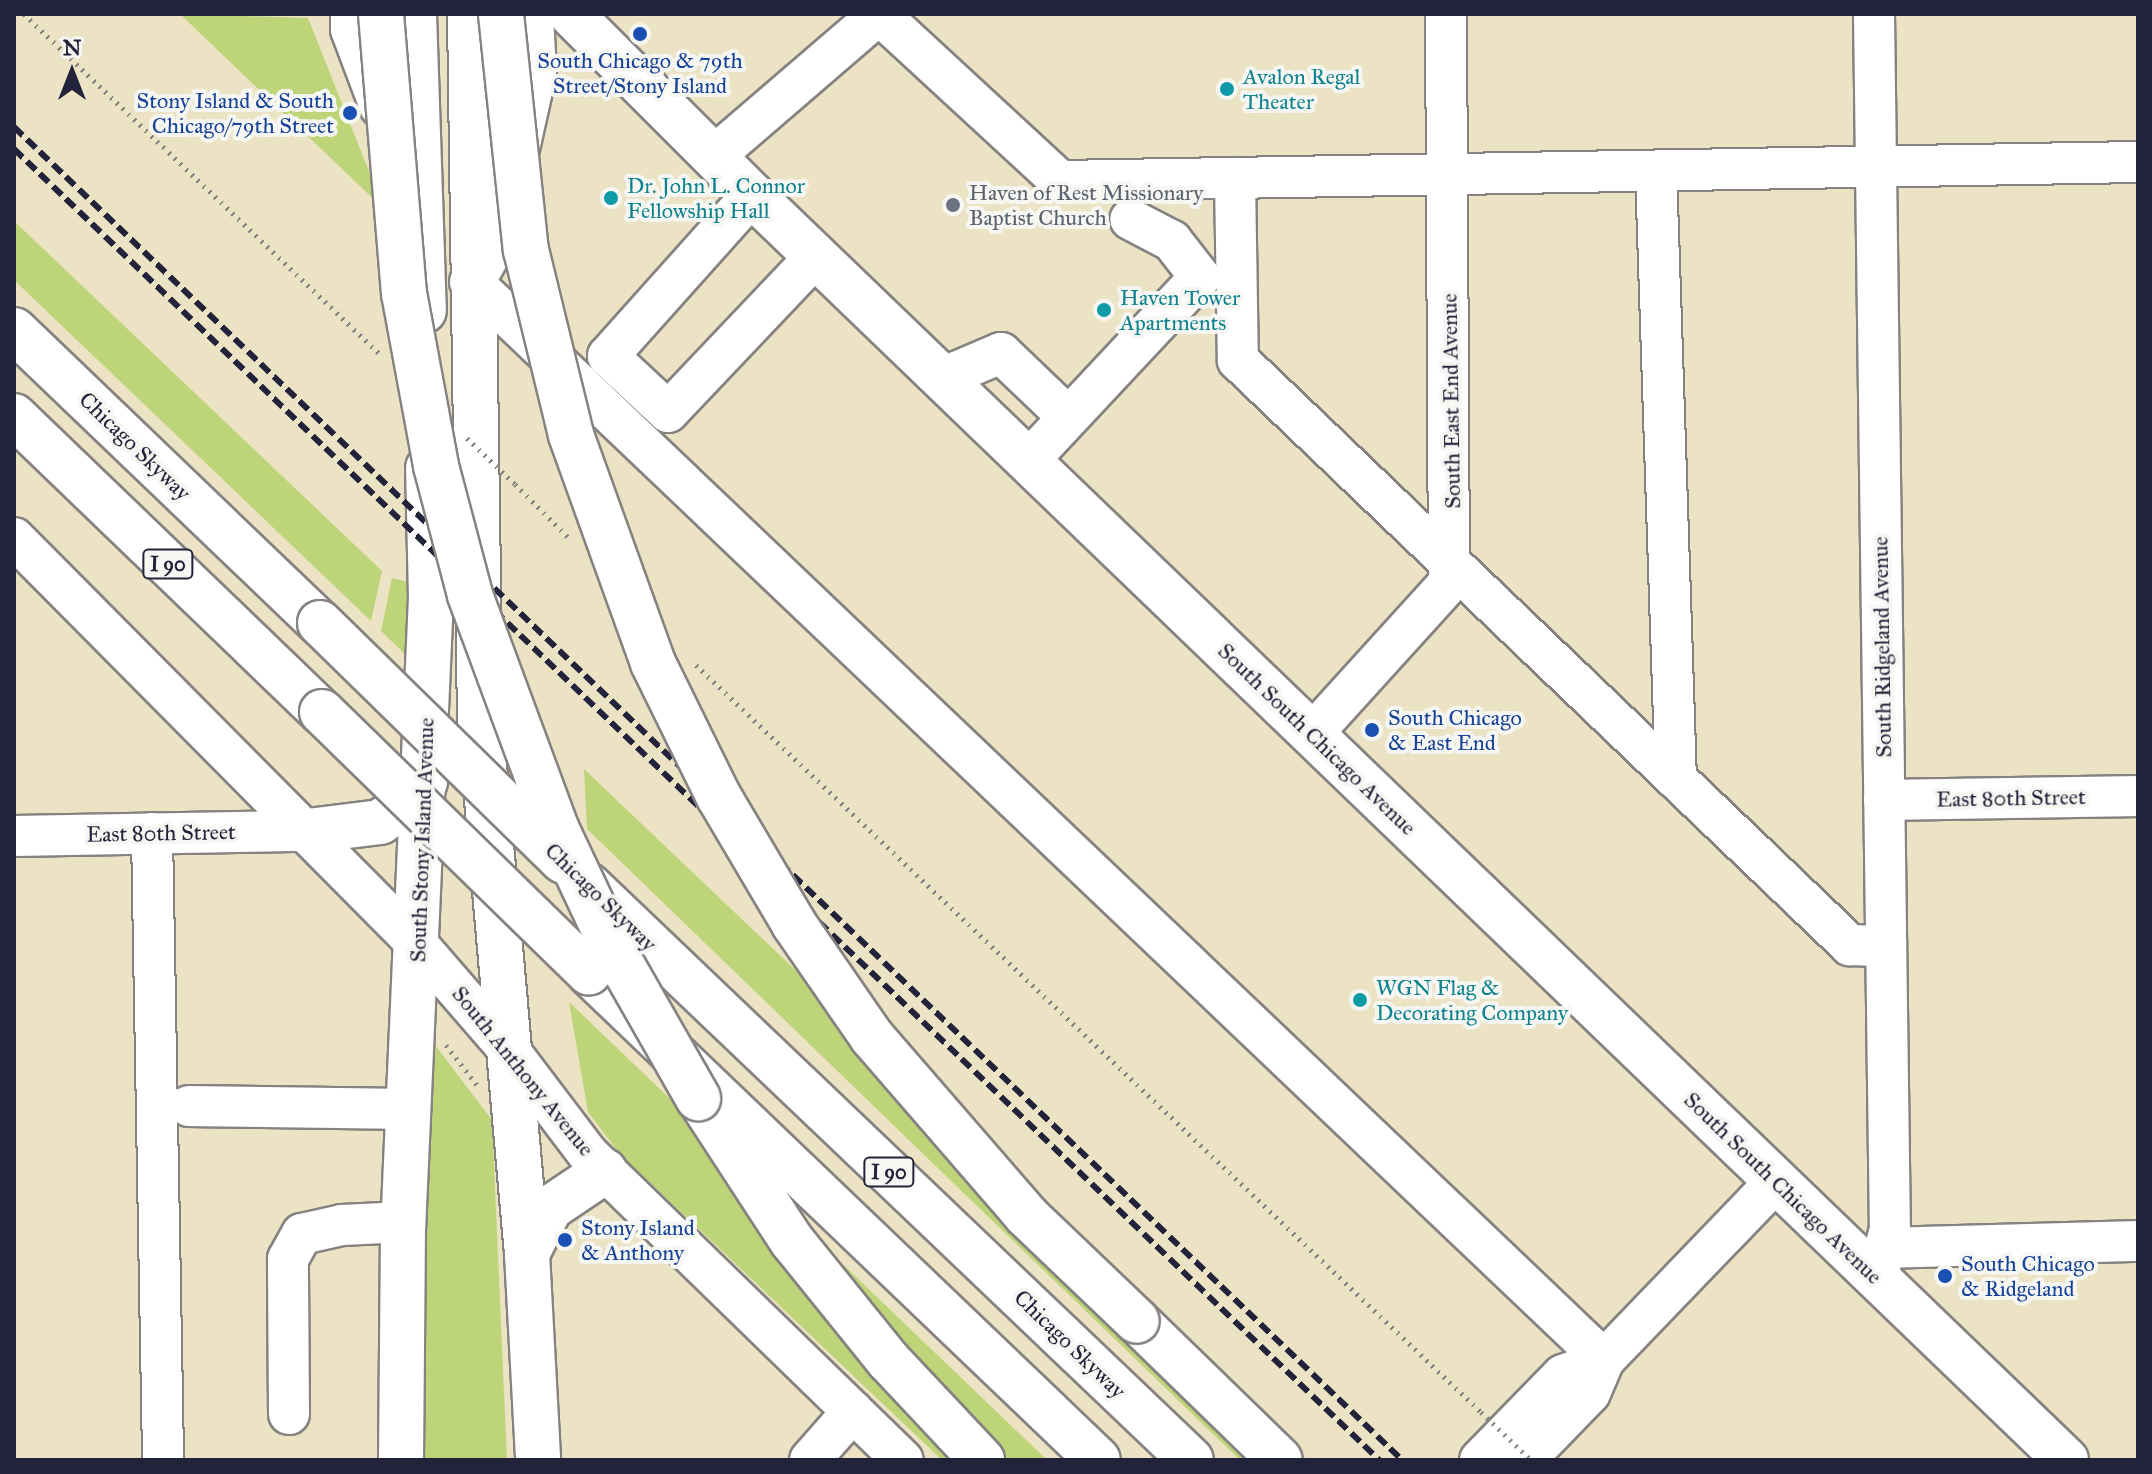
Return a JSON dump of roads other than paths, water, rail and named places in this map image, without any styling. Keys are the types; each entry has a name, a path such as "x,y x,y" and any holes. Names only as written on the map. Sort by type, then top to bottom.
{"main road":[{"name":"South Stony Island Avenue","path":"353,14 353,29 422,219"},
{"path":"381,14 404,293 436,466 470,595 557,830 613,949 735,1158 792,1241 889,1361 982,1460"},
{"name":"South Stony Island Avenue","path":"401,1460 404,1222 431,598 414,14"},
{"path":"470,14 480,720 527,1254 538,1460"},
{"path":"501,14 526,250 571,435 653,663 719,797 794,924 922,1099 1026,1215 1280,1460"},
{"path":"472,282 497,238 534,72 531,14"},
{"name":"South South Chicago Avenue","path":"571,14 815,257 1776,1181 1881,1263 2066,1460"},
{"name":"Chicago Skyway","path":"14,330 588,885 1191,1460"},
{"name":"I 90","path":"14,416 1098,1460"},
{"path":"308,831 380,822 408,803 425,782"},
{"path":"527,1254 550,1208 605,1171"}],"street":[{"path":"713,157 879,14 1060,181 2138,162"},
{"name":"South East End Avenue","path":"1312,734 1449,583 1453,565 1446,14"},
{"name":"South Ridgeland Avenue","path":"1874,14 1890,1229 1881,1263"},
{"path":"1656,171 1676,779"},
{"path":"1235,178 1238,360 1850,945 1886,946"},
{"path":"752,195 608,356 668,412 815,257"},
{"path":"1028,461 1200,277 1172,241 1130,219"},
{"path":"472,282 1604,1360"},
{"path":"942,378 1001,353 1067,416"},
{"name":"South Anthony Avenue","path":"14,538 418,945 509,1050 605,1171 903,1460"},
{"name":"East 80th Street","path":"1884,800 2138,796"},
{"name":"East 80th Street","path":"14,836 308,831"},
{"path":"152,833 163,1460"},
{"path":"189,1106 410,1109"},
{"path":"1528,1460 1590,1393 1604,1360 1776,1181"},
{"path":"289,1414 288,1259 302,1234 342,1225 404,1222"},
{"path":"1881,1263 2138,1241"},
{"path":"1480,1460 1563,1375 1604,1360"},
{"path":"810,1460 853,1411"}],"railway":[{"path":"14,127 1402,1460"},
{"path":"14,149 1379,1460"}],"place":[{"name":"South Chicago & 79th Street/Stony Island","path":"640,34"},
{"name":"Avalon Regal Theater","path":"1227,89"},
{"name":"Stony Island & South Chicago/79th Street","path":"350,113"},
{"name":"Dr. John L. Connor Fellowship Hall","path":"611,198"},
{"name":"Haven of Rest Missionary Baptist Church","path":"953,205"},
{"name":"Haven Tower Apartments","path":"1104,310"},
{"name":"South Chicago & East End","path":"1372,730"},
{"name":"WGN Flag & Decorating Company","path":"1360,1000"},
{"name":"Stony Island & Anthony","path":"565,1240"},
{"name":"South Chicago & Ridgeland","path":"1945,1276"}]}
